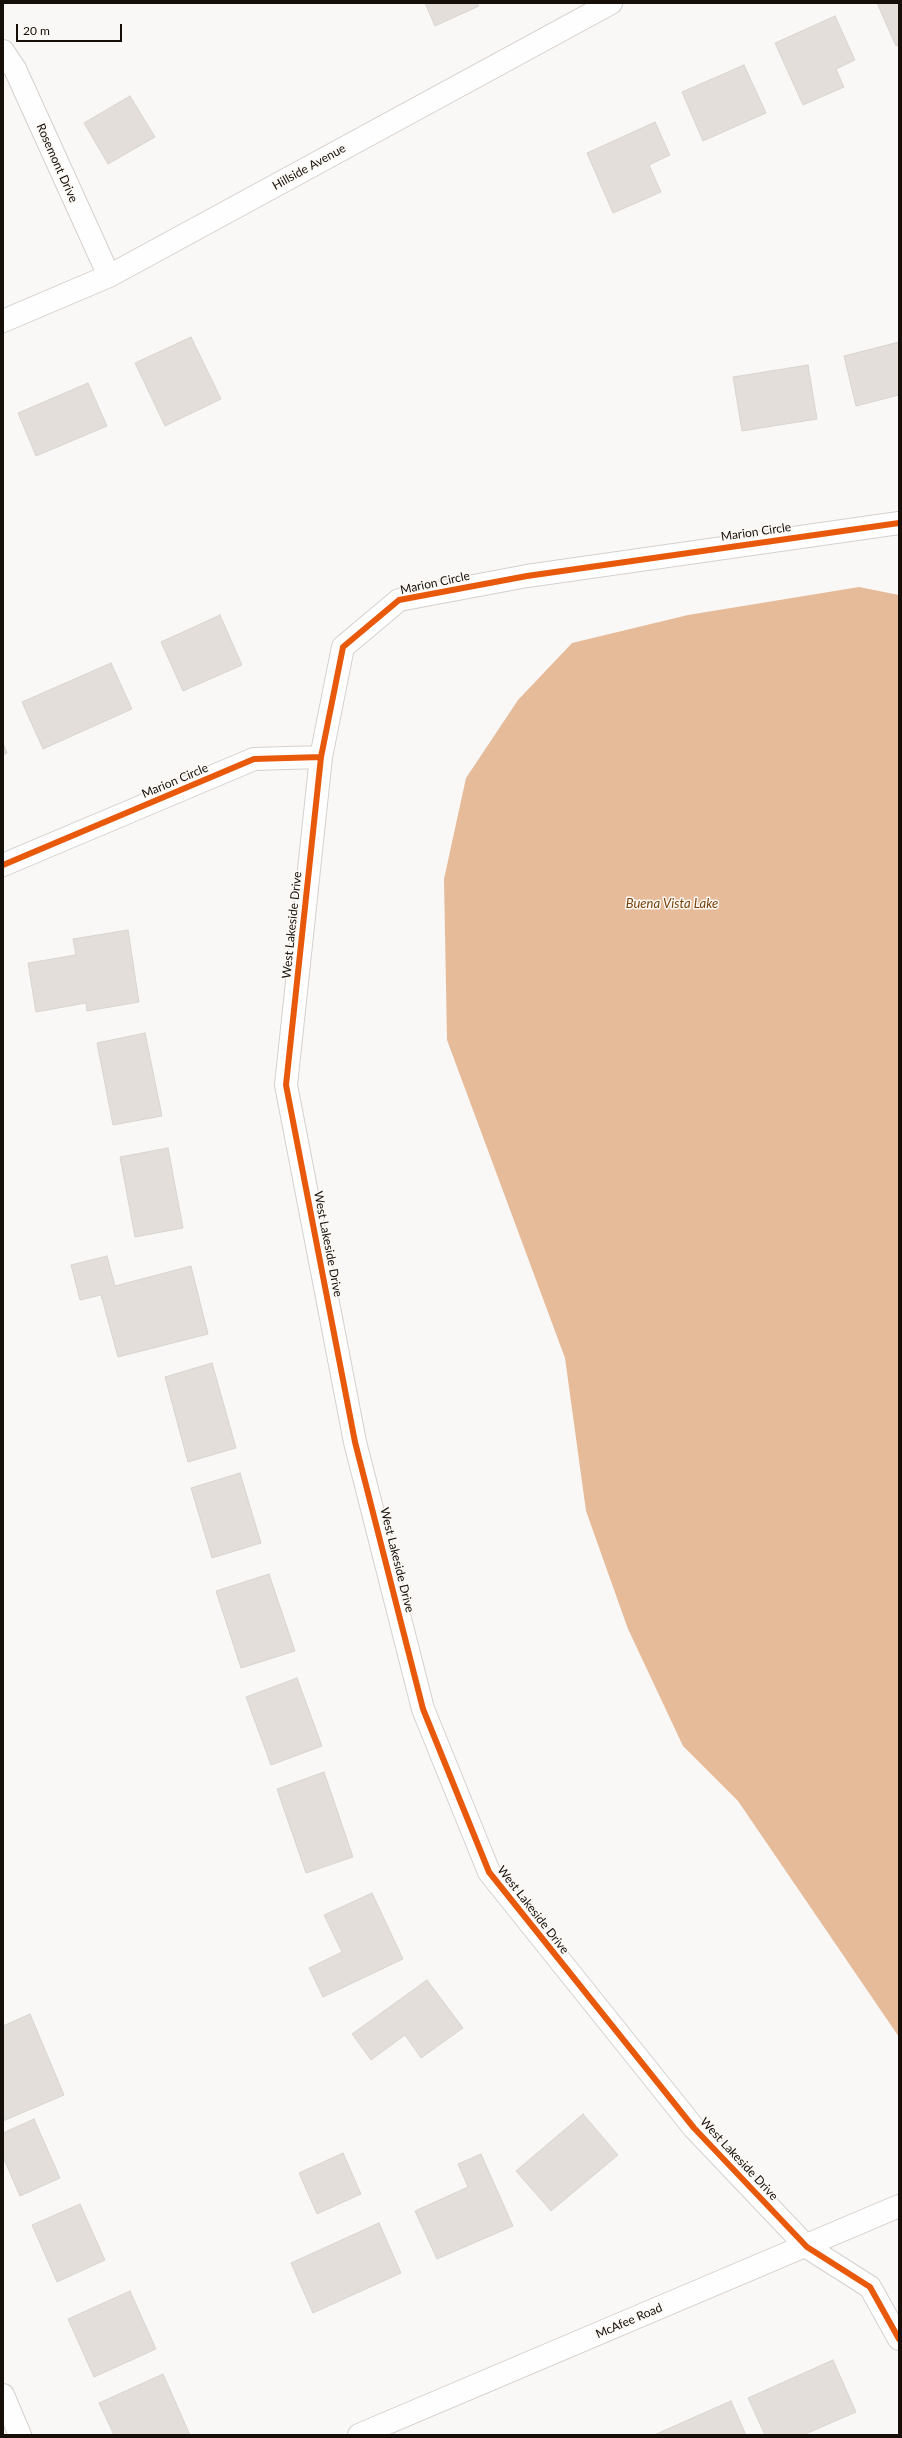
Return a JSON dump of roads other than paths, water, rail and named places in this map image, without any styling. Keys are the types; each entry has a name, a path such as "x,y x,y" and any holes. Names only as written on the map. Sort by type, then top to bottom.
{"street":[{"name":"Hillside Avenue","path":"3,321 109,276 607,4"},
{"name":"Rosemont Drive","path":"3,52 14,69 109,276"},
{"name":"Marion Circle","path":"3,865 254,759 321,757 343,647 399,600 527,576 899,523"},
{"name":"West Lakeside Drive","path":"321,757 286,1085 355,1442 423,1709 488,1872 694,2128 807,2247 870,2287 899,2339"},
{"name":"McAfee Road","path":"359,2435 807,2247 899,2206"},
{"path":"3,2395 20,2435"}],"water":[{"name":"Buena Vista Lake","path":"859,587 899,595 899,2037 738,1801 683,1746 628,1629 586,1511 565,1358 447,1040 444,879 466,778 518,700 572,643 688,615"}]}
